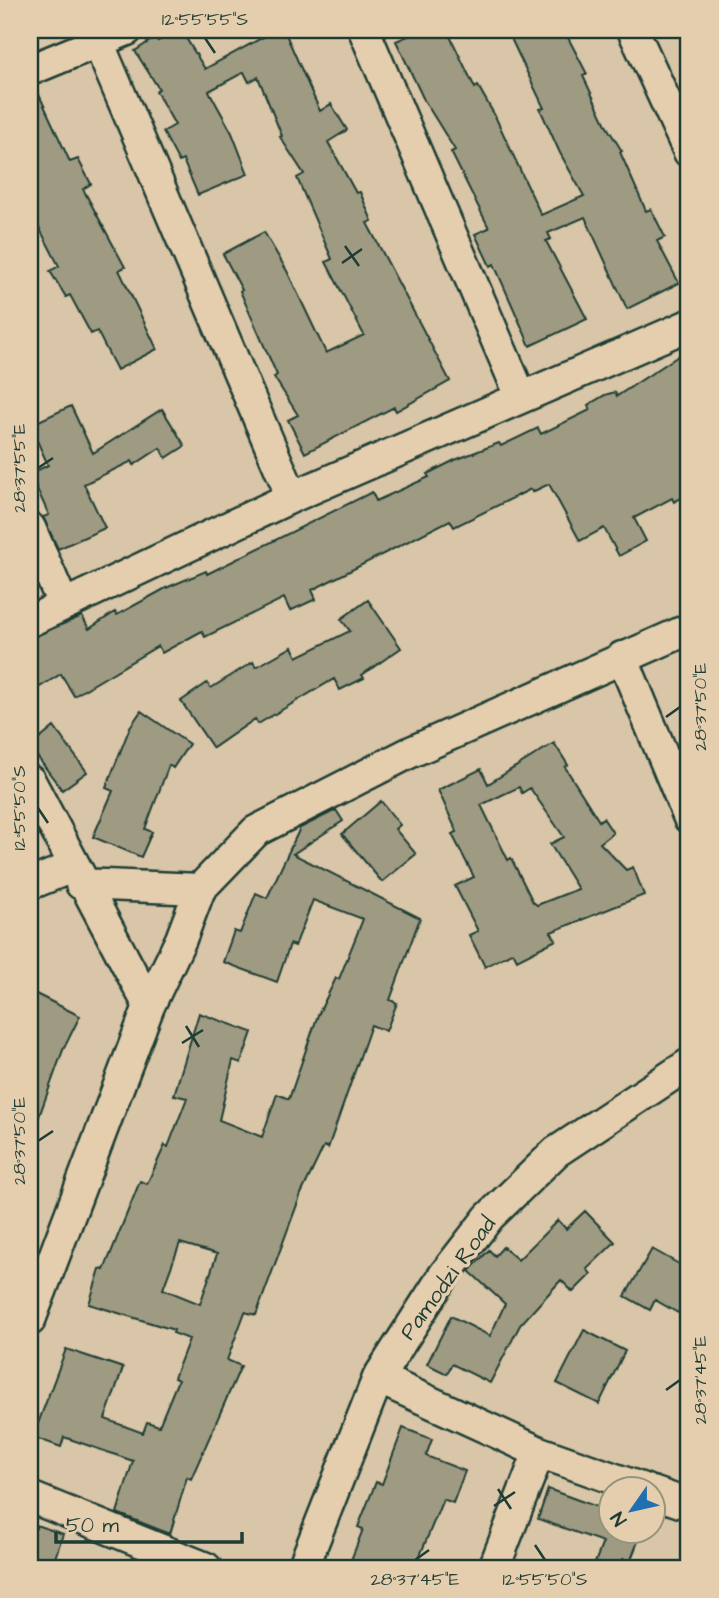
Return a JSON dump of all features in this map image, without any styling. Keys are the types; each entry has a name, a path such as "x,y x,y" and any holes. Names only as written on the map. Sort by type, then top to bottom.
{"street":[{"path":"30,70 127,30"},
{"path":"364,30 521,397"},
{"path":"633,30 689,152"},
{"path":"98,42 292,497"},
{"path":"30,621 292,497 689,325"},
{"path":"30,528 64,604"},
{"path":"30,1320 149,1006 181,939 200,889 256,831 411,752 689,629"},
{"path":"622,657 689,818"},
{"path":"30,781 77,875 149,1006"},
{"path":"30,884 77,875 200,889"},
{"name":"Pamodzi Road","path":"303,1568 378,1378 444,1275 489,1217 556,1152 689,1064"},
{"path":"378,1378 539,1452 608,1476"},
{"path":"494,1568 539,1452"},
{"path":"30,1497 163,1553 206,1568"},
{"path":"666,1497 689,1505"}],"building":[{"path":"181,30 205,69 276,30 284,30 320,111 331,104 347,130 328,142 356,193 360,192 372,221 367,223 450,381 396,411 394,407 305,453 288,420 298,415 274,377 277,375 240,291 242,290 223,254 264,232 287,271 326,353 364,335 326,262 332,259 297,178 304,174 280,137 282,136 258,77 249,82 244,72 209,91 232,133 248,174 198,195 183,160 179,162 163,132 175,125 156,91 159,89 135,51 156,37 158,41"},
{"path":"422,30 447,30 475,88 478,86 495,116 541,215 584,196 560,153 540,109 544,108 507,30 564,30 587,74 583,76 607,127 622,151 620,152 646,211 651,209 665,237 657,241 679,283 627,309 585,217 548,233 551,239 546,241 587,319 530,346 494,264 490,266 475,234 489,228 451,152 455,150 424,100 396,41"},
{"path":"35,86 70,162 78,159 91,184 83,189 125,267 119,270 157,349 117,370 97,331 91,334 70,295 66,297 50,271 59,266 30,210 30,87"},
{"path":"689,349 689,494 674,502 672,498 634,518 646,541 619,556 604,528 580,541 549,484 532,492 531,489 454,527 450,520 312,590 316,599 290,611 284,598 205,637 202,631 162,653 158,646 74,696 61,674 30,693 30,638 82,616 89,629 115,612 117,615 166,588 206,571 207,574 372,492 376,501 429,477 427,474 455,460 499,443 501,446 538,428 541,434 590,410 588,405 605,395 615,392 617,396"},
{"path":"71,406 93,453 162,409 185,446 166,458 160,448 134,465 132,461 84,484 105,528 58,549 43,517 49,515 30,474 48,465 30,425"},
{"path":"368,600 401,648 362,675 364,678 340,690 334,679 258,724 255,719 213,748 181,701 207,683 211,688 253,662 256,667 292,647 297,657 350,631 341,619"},
{"path":"141,711 189,744 173,768 169,765 145,829 152,832 141,857 93,837 113,791 106,788 130,727"},
{"path":"54,727 87,772 62,790 30,747"},
{"path":"554,743 568,765 565,767 599,821 603,818 613,833 600,843 626,870 633,867 644,895 551,932 556,940 517,960 513,952 485,967 469,935 478,931 455,886 474,877 452,834 457,832 438,790 481,769 488,784","holes":["519,787 522,793 530,788 564,837 550,844 578,889 537,905 511,858 508,860 481,805"]},
{"path":"381,801 400,825 395,829 416,854 382,882 342,834"},
{"path":"336,810 343,821 293,854 420,918 390,1000 397,1003 386,1031 371,1025 328,1148 324,1146 301,1194 256,1315 245,1312 227,1360 241,1366 191,1479 187,1477 170,1534 117,1513 133,1461 64,1437 61,1447 33,1437 66,1349 123,1368 105,1419 143,1433 147,1422 159,1426 178,1380 174,1378 189,1339 173,1333 174,1330 89,1304 100,1269 104,1270 140,1181 147,1184 165,1145 168,1147 187,1098 174,1095 199,1013 252,1032 241,1063 233,1060 219,1120 262,1137 277,1094 289,1099 318,1015 336,978 339,979 363,919 313,900 295,946 290,944 277,982 223,962 234,931 240,933 256,893 267,898 300,828","holes":["180,1243 217,1254 200,1304 163,1289"]},
{"path":"30,991 80,1016 63,1050 32,1136 30,1136"},
{"path":"585,1211 615,1242 587,1269 591,1274 573,1292 561,1280 520,1325 490,1383 452,1364 447,1374 427,1364 451,1316 490,1336 505,1304 469,1271 489,1250 495,1256 503,1247 518,1260 558,1220 566,1229"},
{"path":"652,1249 688,1269 682,1279 689,1283 689,1293 678,1313 655,1300 650,1310 625,1296"},
{"path":"584,1330 625,1351 599,1404 557,1383"},
{"path":"403,1428 432,1439 426,1456 465,1471 453,1503 443,1499 415,1568 348,1568 363,1529 358,1527 376,1482 382,1484"},
{"path":"548,1489 596,1507 596,1540 538,1519"},
{"path":"36,1525 63,1534 52,1567 30,1559 30,1526 36,1528"},
{"path":"601,1546 636,1546 630,1562 623,1559 620,1568 593,1568"}]}
